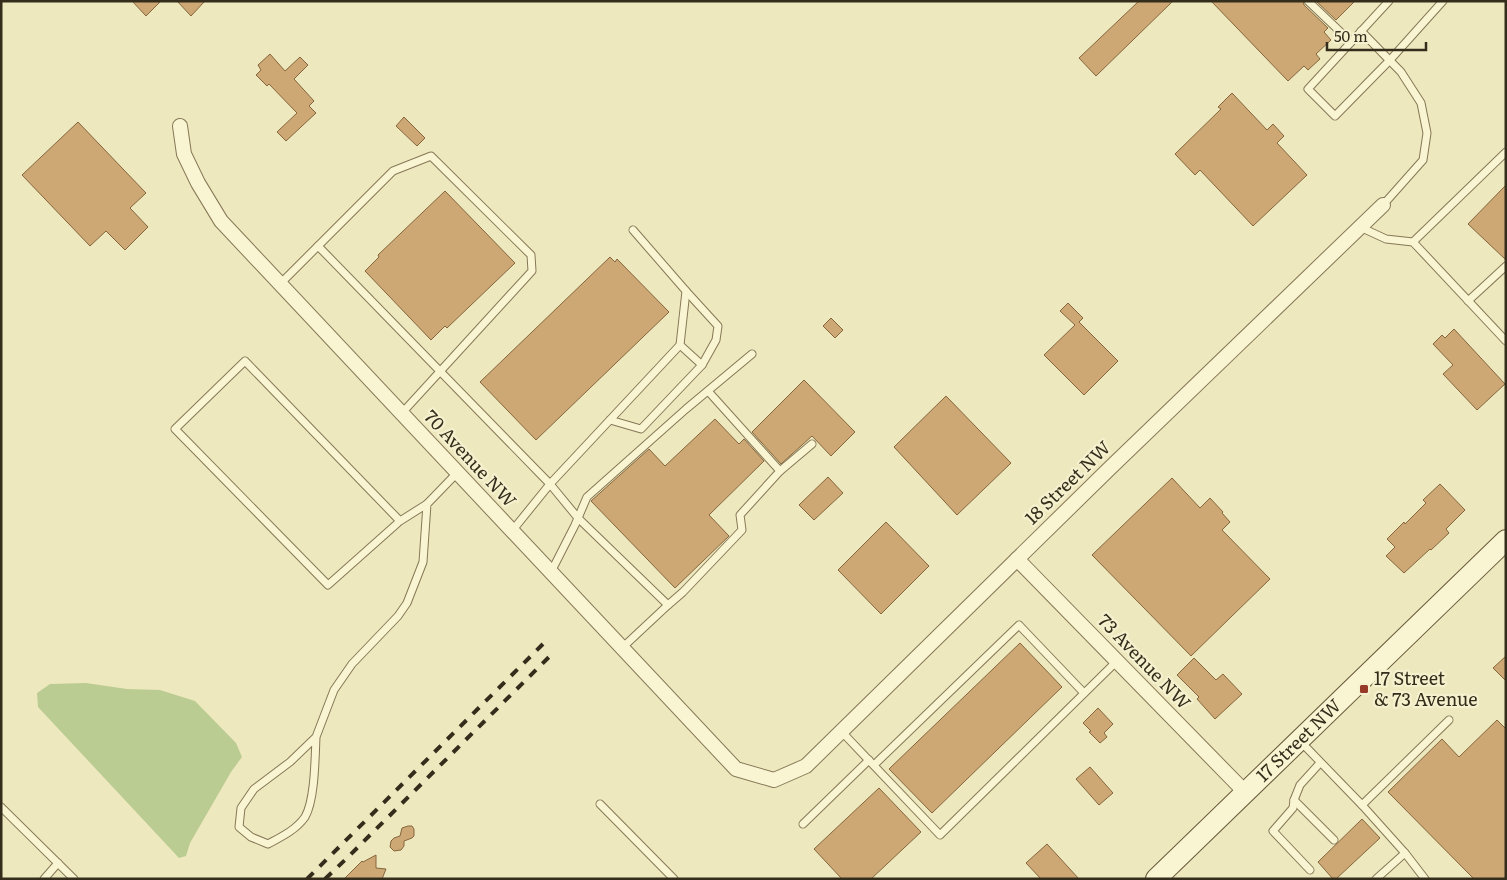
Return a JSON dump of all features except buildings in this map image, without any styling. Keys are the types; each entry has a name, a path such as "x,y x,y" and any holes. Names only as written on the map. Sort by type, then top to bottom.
{"main road":[{"name":"17 Street NW","path":"1156,879 1506,540"}],"street":[{"name":"70 Avenue NW","path":"180,126 184,154 198,183 221,221 736,769 774,780"},
{"name":"18 Street NW","path":"774,780 806,766 1383,205"},
{"name":"73 Avenue NW","path":"1017,559 1245,792"}],"lane":[{"path":"1308,1 1351,42"},
{"path":"1388,1 1308,88 1335,116 1390,60 1443,1"},
{"path":"1361,31 1401,72 1421,103 1427,133 1423,160 1383,205"},
{"path":"1413,242 1506,152"},
{"path":"280,284 394,171 431,156 532,255 532,272 402,413"},
{"path":"1360,227 1386,239 1413,242 1468,301 1504,336"},
{"path":"610,420 641,429 702,365 716,340 718,326 633,230"},
{"path":"318,246 550,484 578,518 668,605"},
{"path":"1468,301 1506,266"},
{"path":"512,531 550,484 680,345 686,291"},
{"path":"680,345 702,365"},
{"path":"551,572 587,497 752,354"},
{"path":"400,521 245,362 175,429 328,585 400,521 427,504 458,473"},
{"path":"708,391 780,471"},
{"path":"622,648 683,592 742,530 740,515 780,471 812,444"},
{"path":"316,737 290,762 254,789 241,808 239,827 251,838 268,844 290,831 304,817 311,803 316,737 334,690 352,664 398,616 407,603 423,562 427,504"},
{"path":"803,824 1018,626 1084,693"},
{"path":"841,731 940,835 1117,661"},
{"path":"1362,805 1449,720"},
{"path":"1299,740 1362,805 1405,853 1425,879"},
{"path":"1310,870 1273,831 1293,808 1300,785 1320,763"},
{"path":"1294,800 1334,840"},
{"path":"600,804 674,879"},
{"path":"1,806 74,879"},
{"path":"1376,879 1405,853"},
{"path":"44,879 58,863"}],"green space":[{"path":"86,683 127,689 160,690 195,701 236,743 242,757 231,772 190,843 186,856 179,858 38,707 37,693 50,684"}],"railway":[{"path":"307,879 544,643"},
{"path":"325,879 553,653"}],"place":[{"name":"17 Street & 73 Avenue","path":"1364,689"}]}
